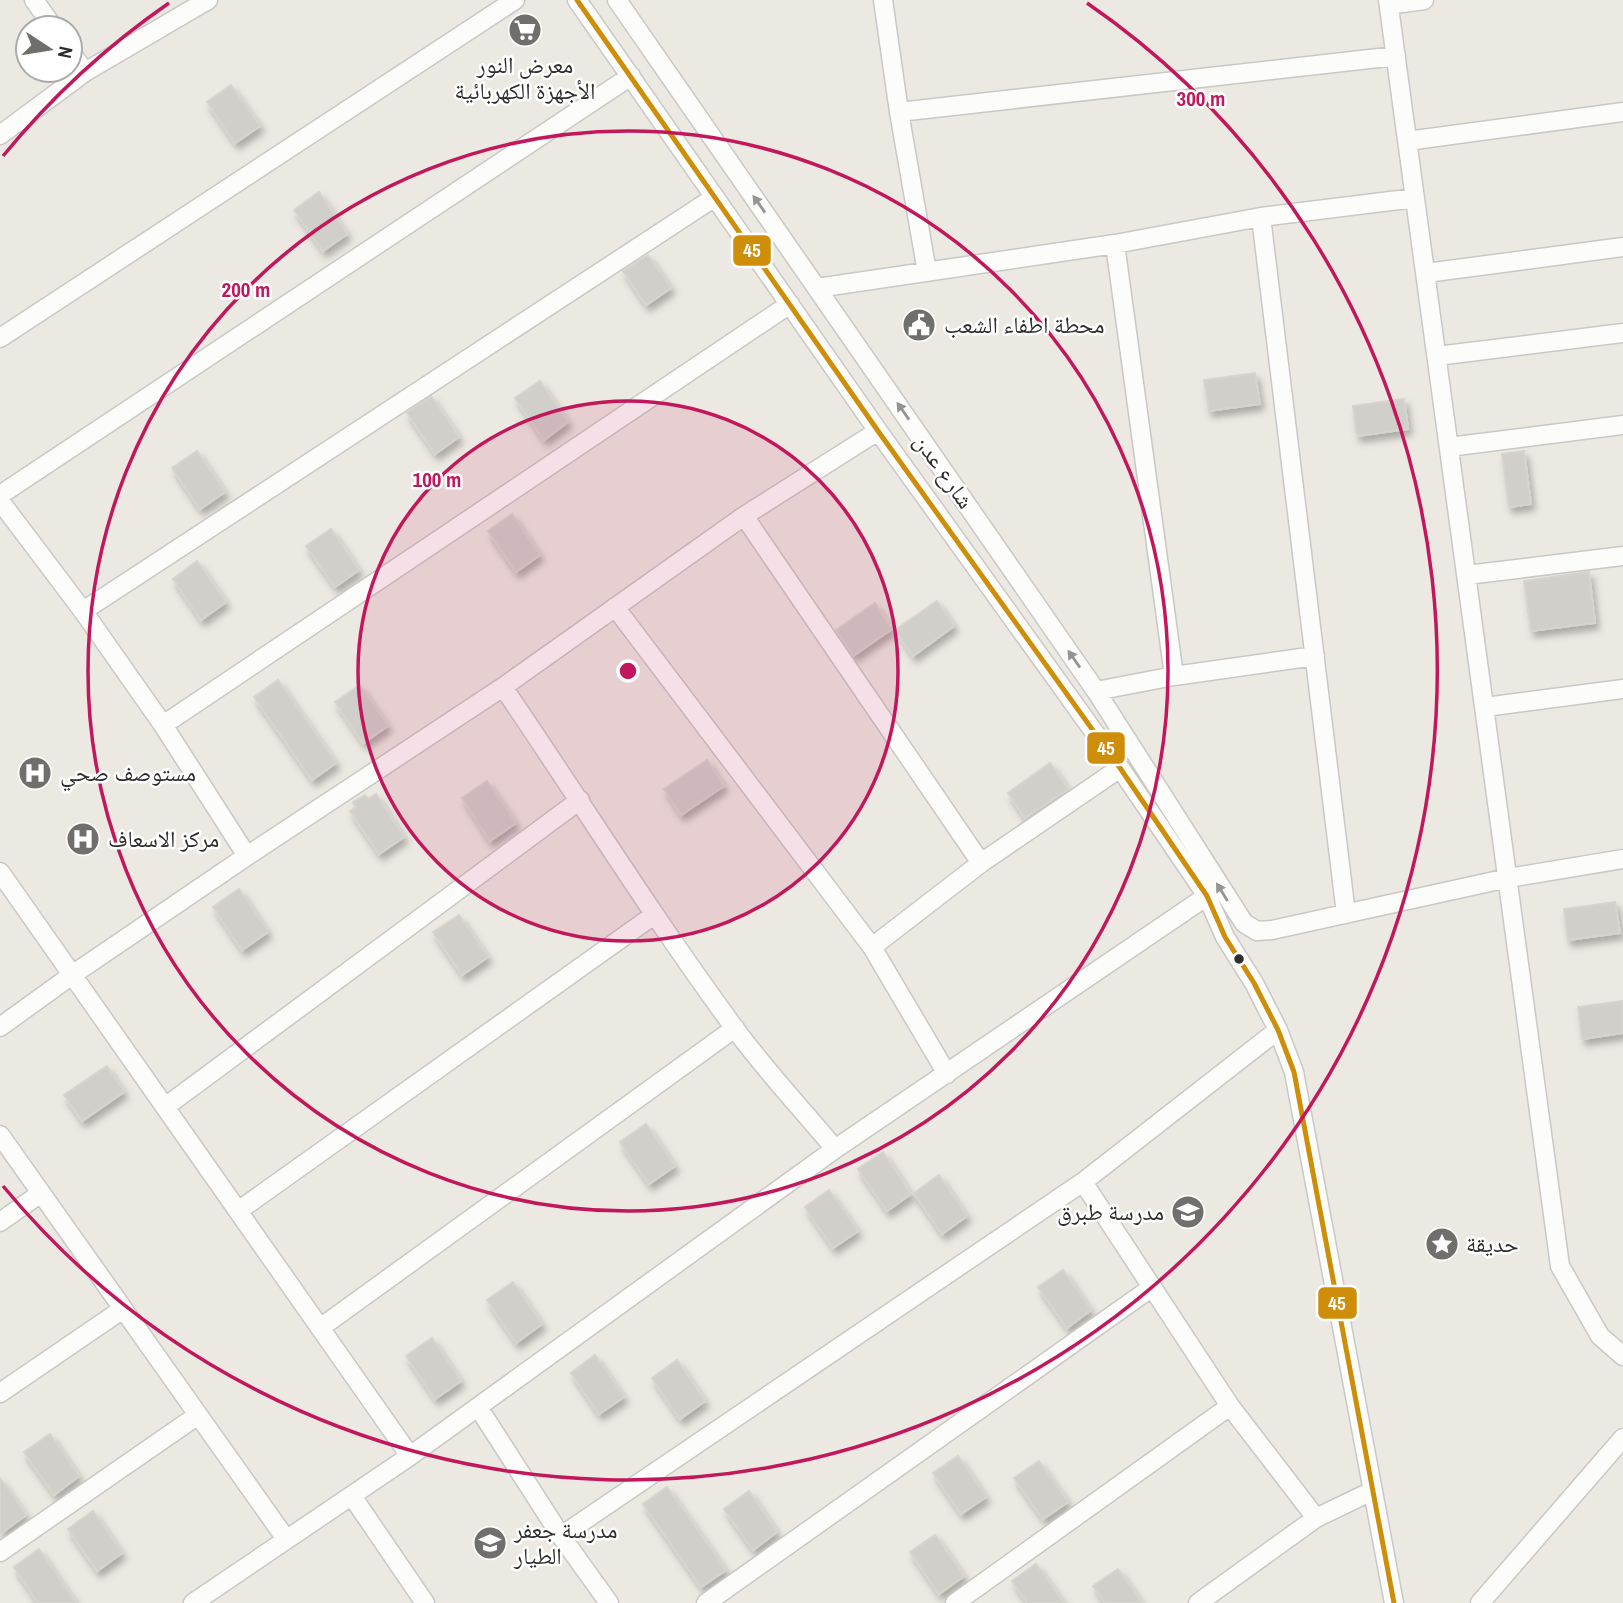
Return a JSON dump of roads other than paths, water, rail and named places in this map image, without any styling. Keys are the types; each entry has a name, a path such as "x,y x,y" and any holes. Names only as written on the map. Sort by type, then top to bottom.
{"street":[{"path":"0,338 515,0"},
{"name":"شارع عدن","path":"577,0 1207,896 1225,937 1254,983 1278,1030 1294,1072 1394,1603"},
{"name":"شارع عدن","path":"617,0 1096,691 1238,916 1251,928 1265,932 1346,914"},
{"path":"883,0 899,112 928,272"},
{"path":"1424,0 1388,3 1560,1266 1600,1336 1623,1356"},
{"path":"0,135 85,72 202,2"},
{"path":"899,112 1396,56"},
{"path":"0,495 631,76"},
{"path":"1407,141 1623,112"},
{"path":"83,611 715,197"},
{"path":"817,288 1115,244 1261,217 1415,198"},
{"path":"1261,217 1346,914 1508,878 1623,859"},
{"path":"1115,244 1174,677"},
{"path":"1426,273 1623,247"},
{"path":"163,725 790,304"},
{"path":"1437,356 1623,333"},
{"path":"856,399 874,370"},
{"path":"1449,447 1623,425"},
{"path":"0,1027 247,856 503,687 744,516 878,431"},
{"path":"0,501 83,611 163,725 247,856"},
{"path":"744,516 981,863"},
{"path":"1467,576 1623,556"},
{"path":"615,607 872,947 947,1073"},
{"path":"1096,691 1315,656"},
{"path":"503,687 654,915 734,1028 835,1149"},
{"path":"1485,707 1623,689"},
{"path":"872,947 981,863 1119,768"},
{"path":"165,1107 580,800"},
{"path":"3,882 72,975 410,1456"},
{"path":"193,1603 410,1456 835,1149 1207,896"},
{"path":"238,1211 654,915"},
{"path":"320,1328 734,1028"},
{"path":"561,1536 1083,1182 1278,1030"},
{"path":"0,1135 286,1539"},
{"path":"1083,1182 1230,1406 1316,1518"},
{"path":"0,1222 41,1193"},
{"path":"706,1603 1151,1288"},
{"path":"0,1393 123,1309"},
{"path":"955,1603 1230,1406"},
{"path":"478,1407 561,1536 609,1603"},
{"path":"0,1552 198,1415"},
{"path":"1480,1603 1623,1438"},
{"path":"1198,1603 1316,1518 1372,1491"},
{"path":"352,1496 425,1603"}],"place":[{"name":"معرض النور الأجهزة الكهربائية","path":"525,30"},
{"name":"محطة اطفاء الشعب","path":"919,325"},
{"name":"مستوصف صحي","path":"35,773"},
{"name":"مركز الاسعاف","path":"83,839"},
{"name":"مدرسة طبرق","path":"1188,1212"},
{"name":"حديقة","path":"1442,1244"},
{"name":"مدرسة جعفر الطيار","path":"490,1543"}]}
